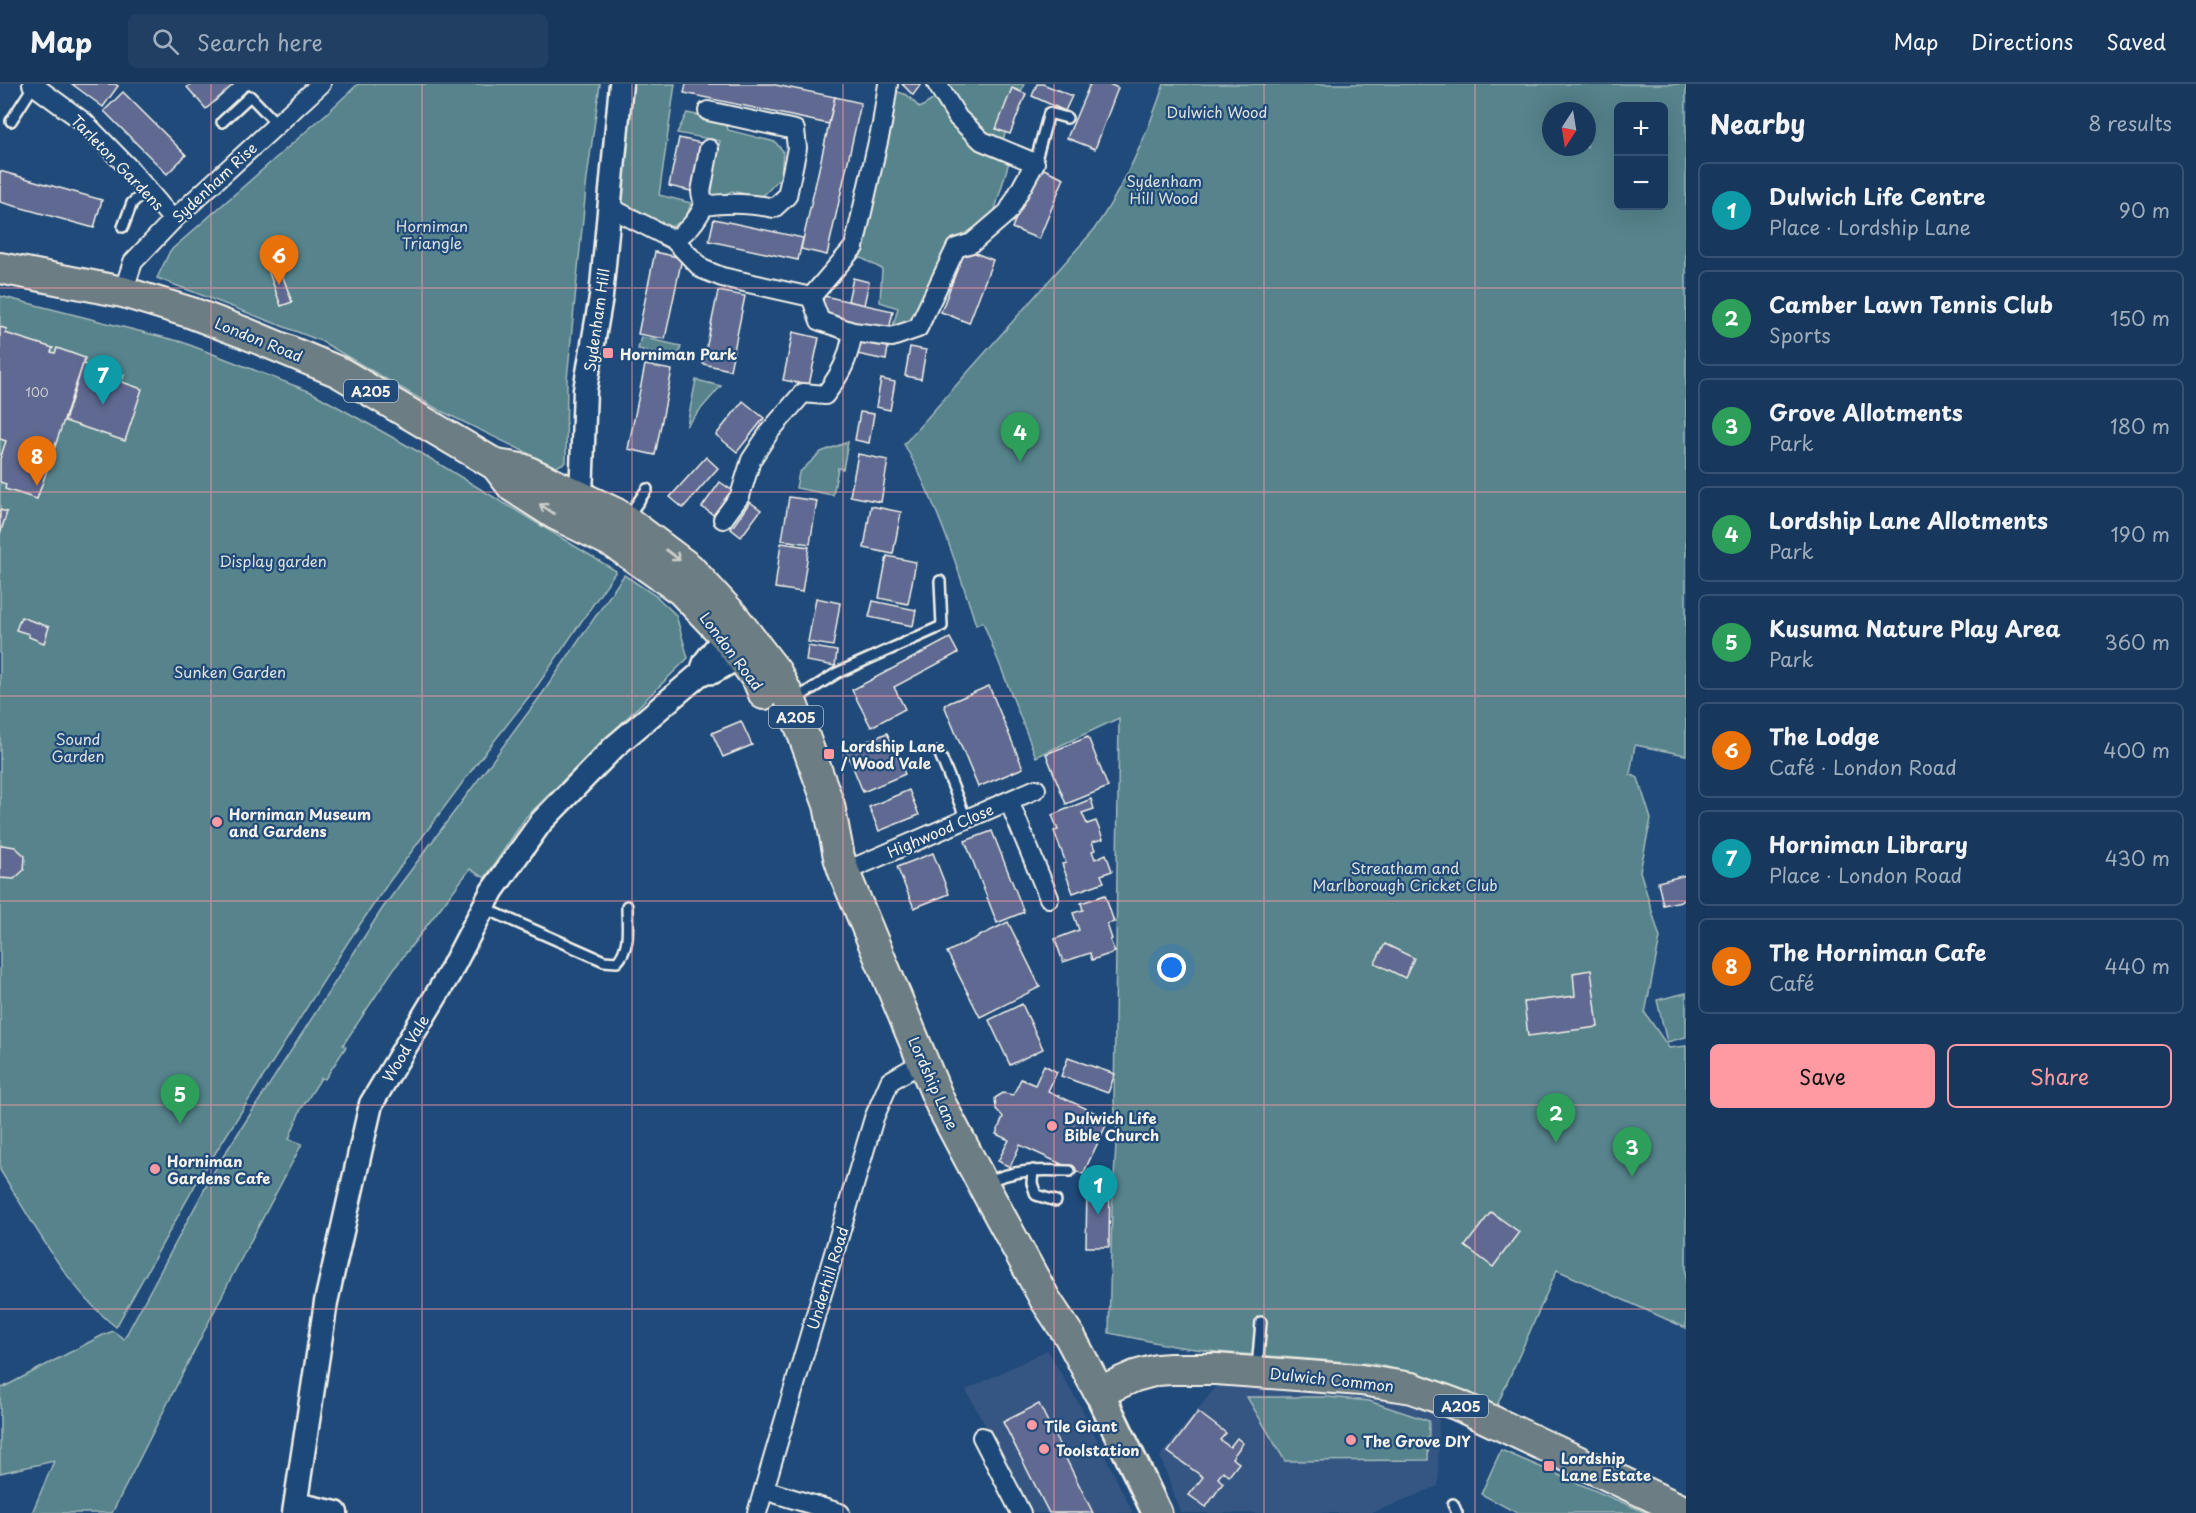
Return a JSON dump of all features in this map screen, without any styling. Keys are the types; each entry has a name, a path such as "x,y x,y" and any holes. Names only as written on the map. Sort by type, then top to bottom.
{"highway":[{"name":"London Road","path":"0,268 123,292 229,327 339,372 496,465 513,487 555,514 620,532 689,568 738,643 758,681 813,814 842,865"},
{"name":"London Road","path":"496,465 522,469 581,496 620,532"},
{"name":"Lordship Lane","path":"738,643 776,672 791,702 829,805 842,865 941,1105 982,1184 1099,1392"},
{"name":"Dulwich Common","path":"1099,1392 1135,1376 1157,1370 1216,1369 1361,1380 1412,1388 1458,1405 1678,1510"}],"main road":[{"name":"Lordship Lane","path":"1099,1392 1157,1513"}],"street":[{"name":"Sydenham Rise","path":"123,292 133,262 173,220 321,84"},
{"name":"Sydenham Hill","path":"581,496 585,390 601,297 621,84"},
{"path":"811,297 854,247 882,124 888,84"},
{"path":"811,297 820,321 853,332 892,337 918,328 956,248 972,243 1008,212 1035,163 981,141 958,118 937,84"},
{"name":"Tarleton Gardens","path":"33,85 84,122 173,220"},
{"path":"704,206 724,203 754,204 774,208 787,196 797,148 795,130 708,111"},
{"path":"674,240 696,222 704,206 701,192 709,149"},
{"path":"609,207 674,240 702,269 722,277 811,297"},
{"path":"723,519 740,496 751,460 770,431 803,393 825,394 837,379 848,357 853,332"},
{"name":"Wood Vale","path":"295,1509 326,1302 371,1104 449,974 492,891 541,822 614,747 701,673 713,672 738,643"},
{"name":"Highwood Close","path":"842,865 966,819 1036,789"},
{"path":"1009,801 1049,898"},
{"name":"Underhill Road","path":"757,1513 874,1118 890,1081 923,1062"},
{"path":"982,1437 1016,1512"},
{"path":"764,1490 840,1513"},
{"path":"295,1509 336,1513"}],"lane":[{"path":"11,121 33,85"},
{"path":"222,122 250,96 277,124"},
{"path":"1035,163 1049,113 1067,118"},
{"path":"123,228 132,203 147,190"},
{"path":"620,532 647,489"},
{"path":"791,702 837,673 942,626 940,582"},
{"path":"939,752 966,819"},
{"path":"484,908 604,961 617,962 625,954 627,906"},
{"path":"982,1184 1007,1173 1033,1170 1070,1171"},
{"path":"1033,1170 1032,1183 1036,1195 1056,1201"},
{"path":"1257,1372 1261,1322"}],"shaded area":[{"path":"1047,1350 1081,1407 1133,1513 1033,1513 966,1390"},
{"path":"1220,1382 1375,1388 1439,1410 1438,1486 1372,1513 1181,1513 1160,1456"}],"green space":[{"name":"Horniman Triangle","path":"358,84 600,84 587,178 567,379 566,462 556,467 439,410 321,341 157,278 170,251"},
{"path":"631,84 675,84 659,195 691,203 686,219 669,228 618,205"},
{"path":"942,84 1024,84 1002,142 982,134"},
{"path":"1164,84 1686,84 1686,755 1635,745 1630,774 1638,778 1651,819 1640,871 1660,938 1645,1013 1669,1048 1686,1046 1686,1328 1557,1270 1495,1410 1412,1373 1374,1364 1217,1352 1109,1333 1112,1209 1117,1129 1114,1102 1119,718 1036,757 983,622 976,625 936,510 904,444 1093,231 1125,179"},
{"path":"895,91 907,95 920,108 937,97 985,150 1009,162 993,216 952,242 930,319 892,330 898,308 880,302 882,269 856,255"},
{"path":"687,113 726,121 728,130 775,142 783,151 781,177 765,194 759,197 732,191 719,197 706,193 720,141 677,133"},
{"name":"Horniman Museum and Gardens","path":"0,296 182,342 311,392 426,456 616,571 535,689 389,882 348,942 197,1182 116,1327 98,1311 66,1274 0,1170"},
{"path":"641,337 681,346 678,358 638,349"},
{"path":"696,380 721,386 687,425"},
{"path":"848,442 843,469 838,468 833,495 796,488 799,473 821,452"},
{"path":"624,575 656,596 676,615 688,658 526,817 485,878 470,869 393,970 343,1045 346,1047 325,1079 321,1078 300,1111 289,1139 302,1144 112,1513 32,1513 54,1461 0,1473 0,1389 103,1335 113,1331 124,1339 217,1166 382,909 542,694"},
{"path":"1686,993 1686,1037 1667,1042 1657,1000"},
{"name":"The Grove DIY","path":"1247,1397 1328,1397 1369,1401 1429,1421 1428,1460 1285,1461"},
{"path":"1501,1450 1647,1513 1517,1513 1481,1494"}],"building":[{"path":"72,84 115,84 118,86 103,107"},
{"path":"191,84 234,84 206,109 187,87"},
{"path":"686,84 771,84 835,97 829,124 684,93"},
{"path":"902,84 921,84 913,95"},
{"path":"1037,84 1043,84 1072,96 1065,111 1032,96"},
{"path":"1090,84 1109,84 1118,88 1095,149 1067,138"},
{"path":"1012,88 1026,94 1010,134 996,129"},
{"path":"123,92 186,155 167,174 104,111"},
{"path":"835,97 861,103 827,255 801,249"},
{"path":"679,138 701,143 691,191 669,186"},
{"path":"1037,166 1064,178 1039,239 1012,228"},
{"path":"0,171 102,200 94,228 0,202"},
{"path":"714,219 803,238 798,260 709,241"},
{"path":"965,249 993,260 969,323 941,312"},
{"path":"655,252 682,258 665,339 638,334"},
{"path":"278,263 292,302 281,306 267,267"},
{"path":"853,278 869,282 864,305 848,301"},
{"path":"718,291 745,296 730,370 703,364"},
{"path":"824,296 893,311 889,330 820,315"},
{"path":"0,327 7,329 5,333 53,348 51,352 55,353 57,348 85,358 37,499 5,489 6,484 0,482 0,459 6,441 0,439"},
{"path":"793,332 819,338 809,385 783,380"},
{"path":"860,342 888,347 886,360 857,354"},
{"path":"910,347 926,350 921,379 905,376"},
{"path":"83,364 124,375 122,382 142,389 125,441 65,421"},
{"path":"645,365 672,370 655,455 628,449"},
{"path":"881,379 895,382 890,410 876,407"},
{"path":"743,401 764,418 737,452 716,435"},
{"path":"860,412 874,414 869,443 855,440"},
{"path":"858,454 888,460 881,502 850,496"},
{"path":"706,457 718,468 683,508 670,497"},
{"path":"720,482 733,491 715,516 702,507"},
{"path":"789,497 817,501 810,544 782,540"},
{"path":"750,502 761,510 741,537 731,529"},
{"path":"871,506 901,512 893,554 864,548"},
{"path":"0,510 7,512 0,534"},
{"path":"781,543 809,547 802,592 775,588"},
{"path":"887,556 916,562 908,604 879,598"},
{"path":"816,598 840,603 833,646 808,642"},
{"path":"873,601 916,610 913,626 869,617"},
{"path":"21,617 49,627 44,643 29,637 29,634 16,630"},
{"path":"950,638 958,653 894,687 905,709 871,727 852,690"},
{"path":"808,646 837,651 835,666 806,661"},
{"path":"989,686 1023,768 978,787 944,705"},
{"path":"741,721 752,745 723,757 712,733"},
{"path":"887,733 905,774 863,792 846,750"},
{"path":"1088,737 1108,787 1066,804 1046,754"},
{"path":"909,790 919,815 879,831 869,807"},
{"path":"1091,799 1094,809 1082,813 1087,824 1096,821 1103,839 1092,842 1095,850 1092,851 1095,859 1106,854 1112,871 1101,875 1104,882 1073,893 1062,864 1066,863 1054,831 1058,830 1052,815"},
{"path":"992,831 1024,912 997,923 965,841"},
{"path":"2,845 15,847 25,856 24,870 14,879 0,878 0,847"},
{"path":"933,853 949,894 914,908 897,867"},
{"path":"1686,875 1686,900 1663,905 1658,882"},
{"path":"1105,895 1114,922 1107,924 1115,952 1092,960 1090,953 1063,962 1055,939 1079,930 1073,913 1083,910 1081,903"},
{"path":"1008,922 1040,987 980,1017 947,952"},
{"path":"1385,944 1414,958 1405,978 1375,963"},
{"path":"1591,970 1598,1027 1528,1036 1524,1002 1575,996 1573,973"},
{"path":"1022,1004 1043,1049 1010,1065 989,1020"},
{"path":"1068,1058 1115,1074 1108,1093 1061,1076"},
{"name":"Dulwich Life Bible Church","path":"1044,1065 1057,1072 1048,1091 1109,1119 1083,1174 1020,1145 1010,1167 998,1161 1009,1140 996,1134 1003,1117 996,1109 995,1098 1003,1093 1013,1095 1021,1079 1035,1085"},
{"path":"1087,1183 1110,1183 1109,1247 1086,1247"},
{"path":"1491,1212 1519,1232 1493,1267 1465,1246"},
{"path":"1039,1404 1093,1513 1049,1513 1003,1422"},
{"path":"1198,1412 1226,1433 1220,1440 1230,1447 1237,1438 1243,1443 1232,1458 1239,1463 1229,1476 1223,1471 1218,1478 1223,1483 1206,1507 1189,1495 1203,1477 1168,1452"}],"place":[{"name":"The Lodge","path":"279,285"},
{"name":"Horniman Park","path":"608,353"},
{"name":"Horniman Library","path":"103,405"},
{"name":"Lordship Lane Allotments","path":"1020,462"},
{"name":"The Horniman Cafe","path":"37,486"},
{"name":"Lordship Lane / Wood Vale","path":"829,754"},
{"name":"Horniman Museum and Gardens","path":"217,822"},
{"name":"Kusuma Nature Play Area","path":"180,1124"},
{"name":"Dulwich Life Bible Church","path":"1052,1126"},
{"name":"Camber Lawn Tennis Club","path":"1556,1143"},
{"name":"Horniman Gardens Cafe","path":"155,1169"},
{"name":"Grove Allotments","path":"1632,1177"},
{"name":"Dulwich Life Centre","path":"1098,1215"},
{"name":"Tile Giant","path":"1032,1425"},
{"name":"The Grove DIY","path":"1351,1440"},
{"name":"Toolstation","path":"1044,1449"},
{"name":"Lordship Lane Estate","path":"1549,1466"}],"park label":[{"name":"Dulwich Wood","path":"1217,111"},
{"name":"Sydenham Hill Wood","path":"1164,188"},
{"name":"Display garden","path":"273,560"},
{"name":"Sunken Garden","path":"230,671"},
{"name":"Sound Garden","path":"78,746"},
{"name":"Streatham and Marlborough Cricket Club","path":"1405,876"}]}
